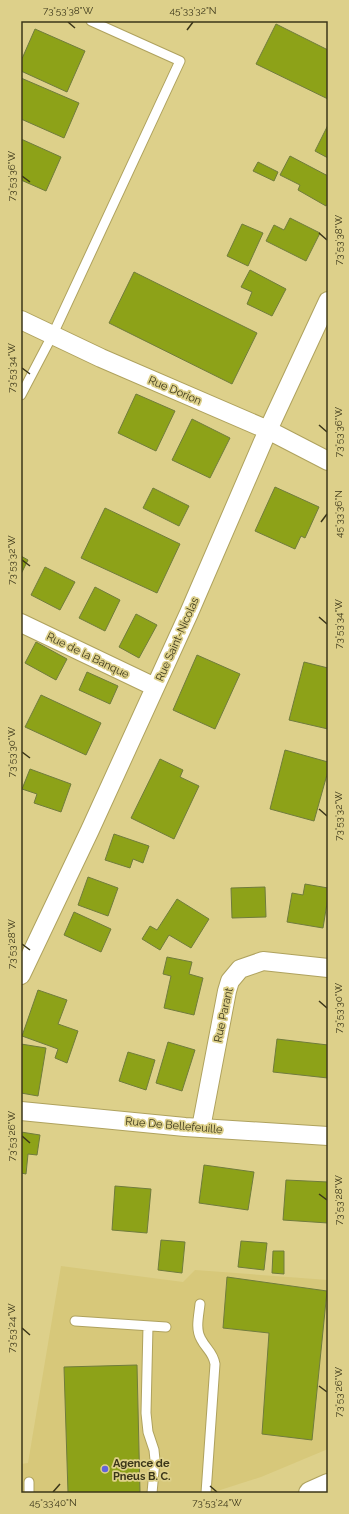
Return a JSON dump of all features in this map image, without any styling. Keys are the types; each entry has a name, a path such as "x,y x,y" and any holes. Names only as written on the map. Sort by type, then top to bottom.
{"main road":[{"path":"310,1493 328,1485"}],"street":[{"name":"Rue Saint-Nicolas","path":"21,975 155,688 268,430 328,301"},
{"name":"Rue Dorion","path":"21,320 101,358 268,430 328,461"},
{"name":"Rue de la Banque","path":"21,623 155,688"},
{"name":"Rue Parant","path":"201,1128 230,981 240,969 263,961 328,968"},
{"name":"Rue De Bellefeuille","path":"21,1111 201,1128 328,1136"}],"lane":[{"path":"21,395 53,334 180,61 91,21"},
{"path":"200,1304 198,1333 214,1356 215,1364 206,1493"},
{"path":"75,1321 166,1327"},
{"path":"148,1326 146,1413 148,1432 154,1450 155,1460 152,1493"},
{"path":"29,1482 29,1493"}],"shaded area":[{"path":"61,1266 183,1282 195,1270 328,1280 328,1449 261,1477 211,1493 21,1493 21,1464 28,1463"}],"building":[{"path":"276,24 328,50 328,99 256,64"},
{"path":"35,29 85,51 67,92 21,71 21,61"},
{"path":"21,78 79,103 64,138 21,119"},
{"path":"328,125 328,158 315,151"},
{"path":"21,139 61,157 46,191 21,180"},
{"path":"290,156 328,176 328,203 326,206 298,190 300,185 280,175"},
{"path":"258,162 278,172 274,181 253,171"},
{"path":"290,218 320,233 306,261 266,241 274,225 284,230"},
{"path":"242,224 263,233 248,266 227,256"},
{"path":"250,270 286,289 272,316 247,304 252,292 241,287"},
{"path":"134,272 257,333 232,384 109,323"},
{"path":"136,394 175,411 156,451 118,433"},
{"path":"192,419 230,438 210,478 172,460"},
{"path":"275,487 319,507 305,538 301,536 295,549 255,531"},
{"path":"153,488 189,506 179,526 143,508"},
{"path":"105,508 180,544 157,593 81,558"},
{"path":"21,556 28,560 21,574"},
{"path":"45,567 75,582 60,610 31,595"},
{"path":"95,587 120,600 105,631 79,618"},
{"path":"136,614 157,625 139,658 119,647"},
{"path":"36,642 67,659 56,680 25,663"},
{"path":"197,655 240,674 215,729 173,710"},
{"path":"304,662 328,668 328,729 289,720"},
{"path":"87,672 118,686 110,704 79,690"},
{"path":"41,695 101,723 86,755 25,727"},
{"path":"285,750 328,762 328,771 314,821 270,809"},
{"path":"160,759 183,770 180,777 199,786 174,839 131,818"},
{"path":"30,769 71,784 61,812 34,803 37,794 22,789"},
{"path":"114,834 149,846 143,863 133,859 130,868 105,860"},
{"path":"88,877 118,888 108,916 78,905"},
{"path":"305,884 328,888 323,928 287,922 292,893 303,895"},
{"path":"265,887 266,917 232,918 231,888"},
{"path":"177,899 209,919 191,948 169,935 160,950 142,939 150,926 157,930"},
{"path":"74,912 111,929 101,952 64,935"},
{"path":"167,957 192,962 189,974 203,978 194,1015 164,1008 171,976 163,974"},
{"path":"38,990 67,1000 58,1024 78,1031 67,1063 55,1058 58,1049 22,1036"},
{"path":"277,1039 328,1045 328,1078 273,1072"},
{"path":"168,1042 195,1050 182,1091 156,1083"},
{"path":"21,1044 46,1048 38,1096 21,1093"},
{"path":"128,1052 155,1060 146,1090 119,1081"},
{"path":"21,1132 40,1135 37,1155 28,1154 26,1174 21,1173"},
{"path":"204,1165 254,1172 248,1210 199,1203"},
{"path":"286,1180 328,1182 328,1223 283,1220"},
{"path":"115,1186 151,1189 147,1233 112,1230"},
{"path":"161,1240 185,1242 182,1273 158,1270"},
{"path":"241,1241 267,1243 264,1270 238,1267"},
{"path":"273,1251 284,1251 284,1274 272,1273"},
{"path":"227,1277 327,1291 312,1440 262,1434 269,1333 223,1328"},
{"path":"137,1365 140,1493 68,1493 64,1367"}],"place":[{"name":"Agence de Pneus B. C.","path":"105,1469"}]}
